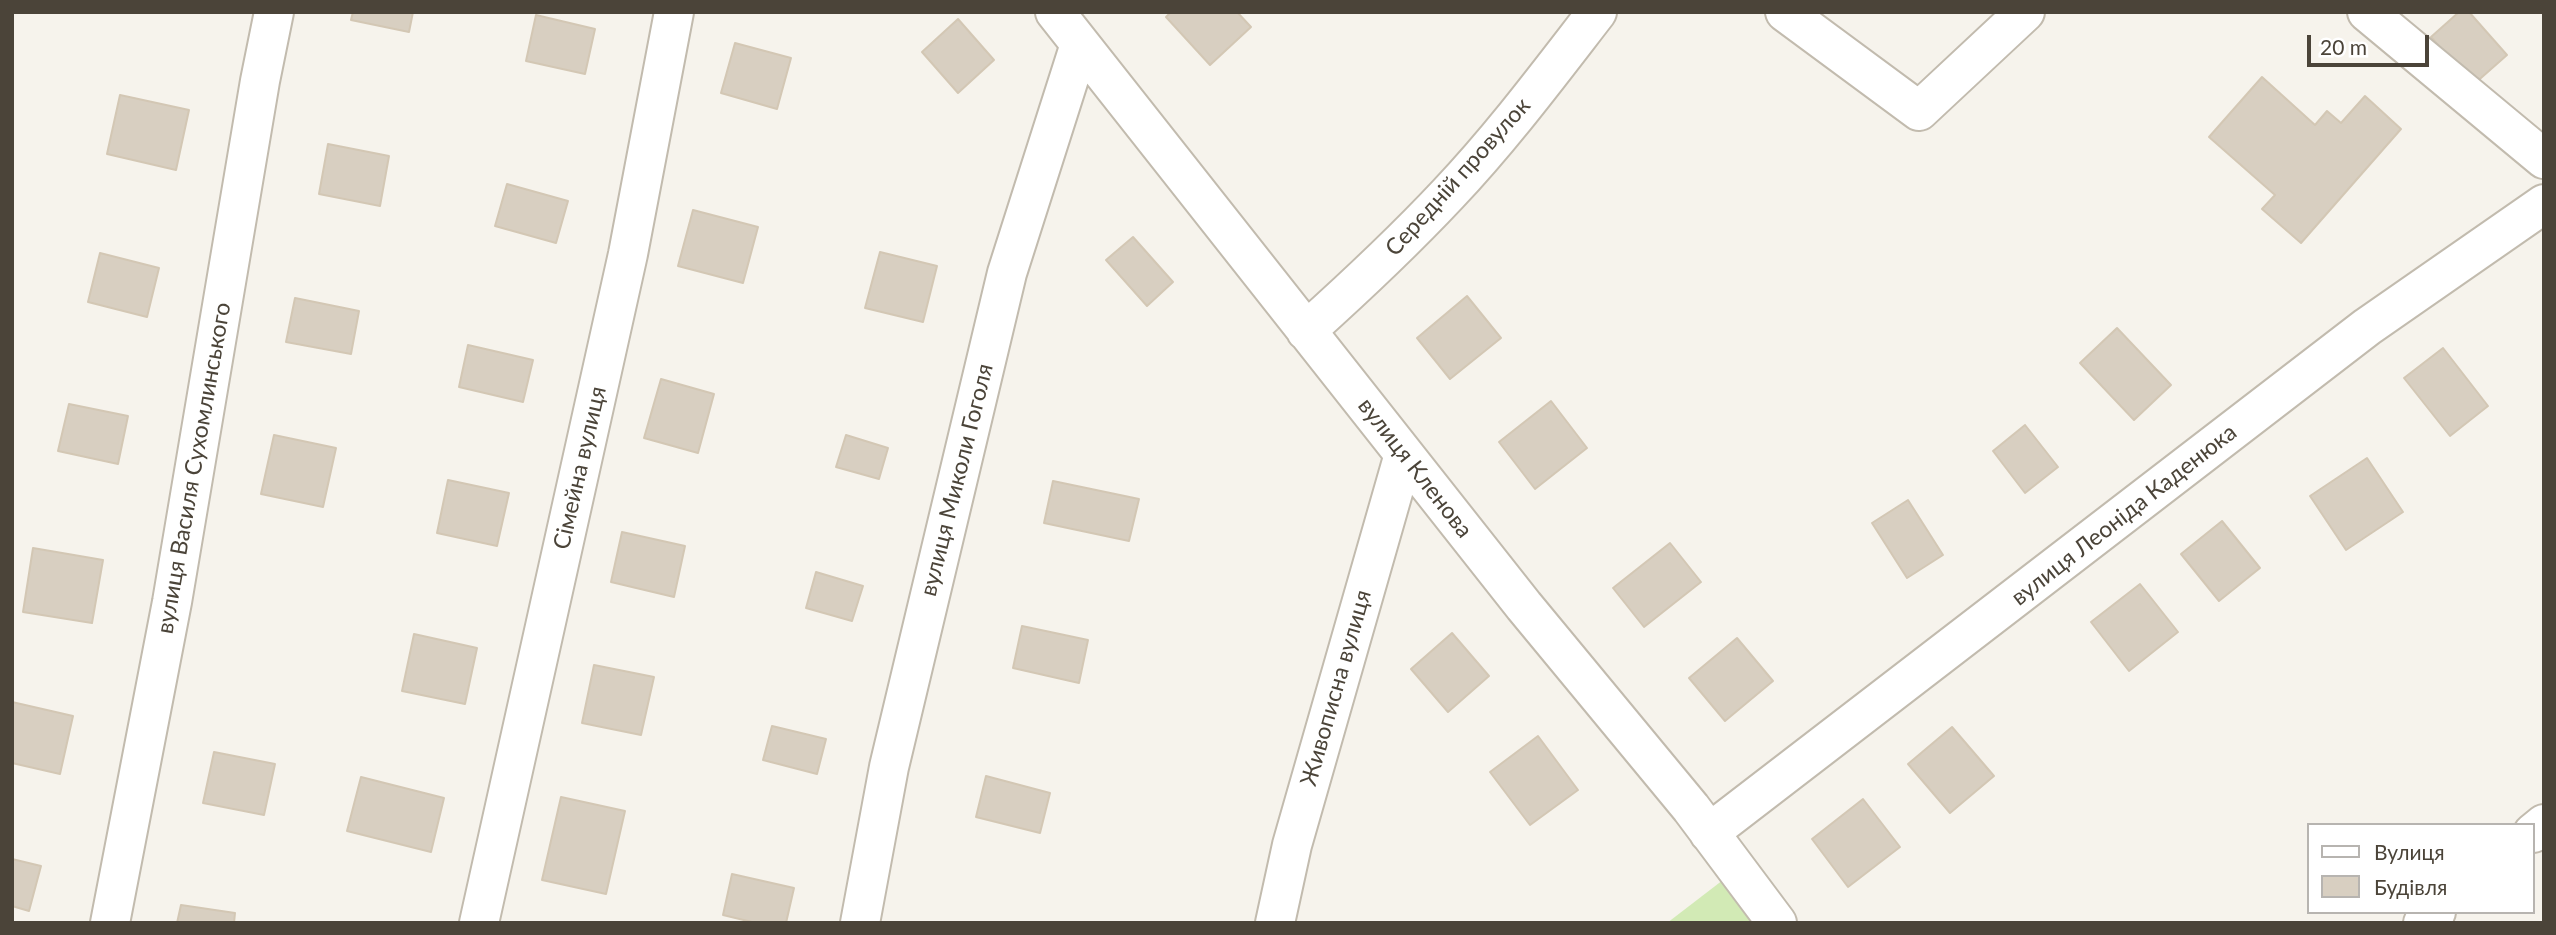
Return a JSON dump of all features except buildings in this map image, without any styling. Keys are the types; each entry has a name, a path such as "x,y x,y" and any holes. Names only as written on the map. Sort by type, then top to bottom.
{"street":[{"name":"вулиця Василя Сухомлинського","path":"110,923 172,602 274,12"},
{"name":"Сімейна вулиця","path":"479,923 628,254 674,12"},
{"name":"вулиця Кленова","path":"1055,12 1524,606 1691,808 1777,923"},
{"name":"Середній провулок","path":"1306,331 1366,277 1449,193 1524,106 1597,12"},
{"path":"1786,12 1919,111 2025,12"},
{"path":"2367,12 2544,159"},
{"name":"вулиця Миколи Гоголя","path":"860,923 889,767 1007,273 1080,44"},
{"name":"вулиця Леоніда Каденюка","path":"1709,833 2367,327 2544,204"},
{"name":"Живописна вулиця","path":"1275,923 1292,845 1404,454"}],"green space":[{"path":"1736,870 1777,923 1667,923"}]}
